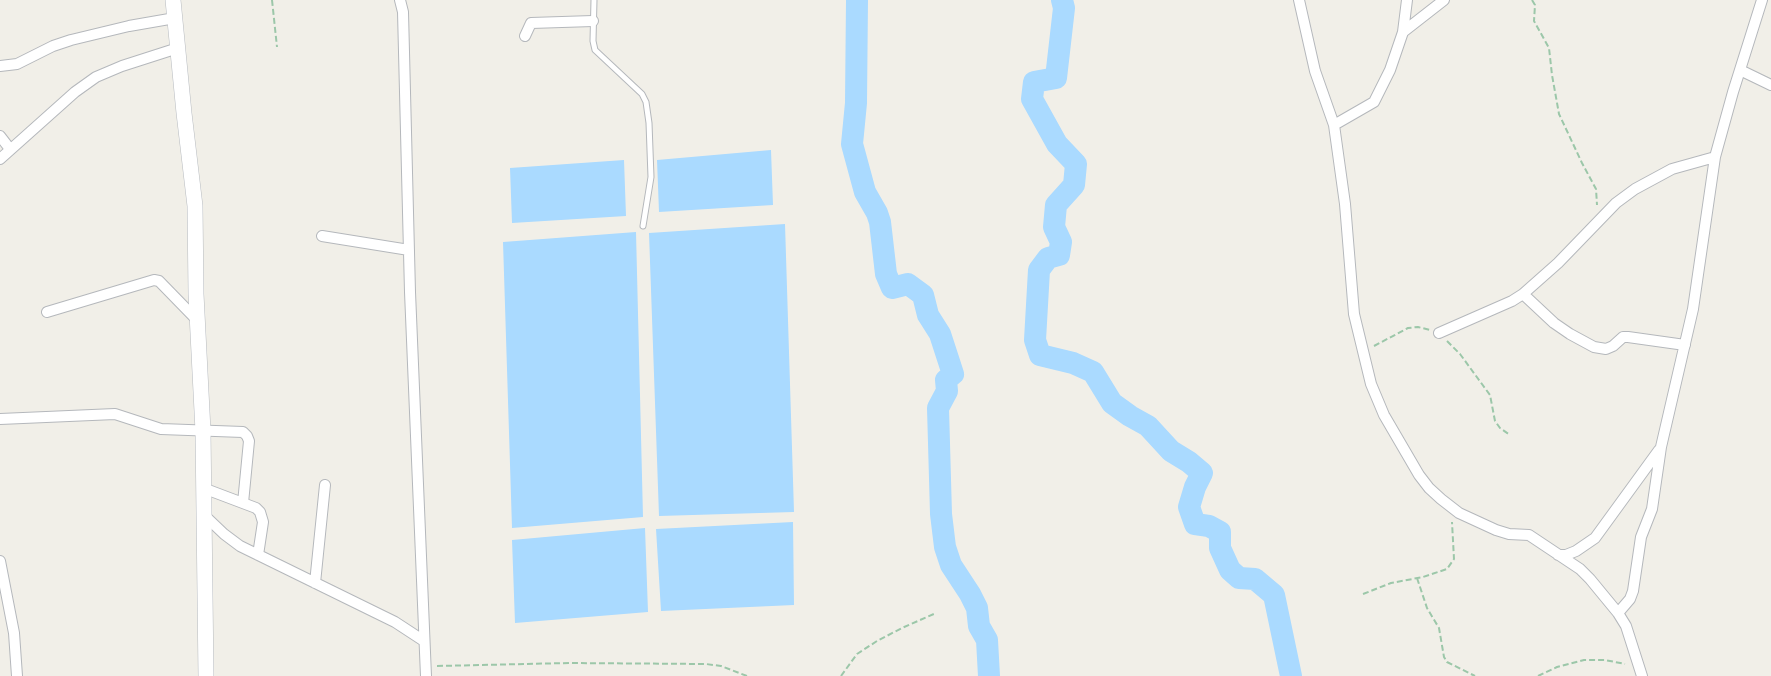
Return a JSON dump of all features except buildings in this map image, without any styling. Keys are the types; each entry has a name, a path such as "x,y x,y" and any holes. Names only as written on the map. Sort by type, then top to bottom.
{"main road":[{"path":"173,0 195,206 206,676"}],"street":[{"path":"400,0 404,12 409,250 426,671"},
{"path":"1299,0 1315,71 1334,124 1345,204 1354,314 1371,384 1384,415 1419,475 1429,488 1451,507 1496,530 1509,534 1529,535 1590,579 1626,626 1641,671"},
{"path":"1334,124 1374,102 1390,70 1403,32 1407,0"},
{"path":"1403,32 1444,0"},
{"path":"1618,613 1630,598 1634,586 1638,548 1652,509 1661,447 1693,309 1715,157 1762,0"},
{"path":"0,66 17,64 52,46 71,40 175,18"},
{"path":"525,36 531,23 593,21"},
{"path":"561,34 563,22"},
{"path":"0,159 75,92 96,77 178,48"},
{"path":"1740,70 1771,85"},
{"path":"0,135 10,149"},
{"path":"1439,333 1523,294 1558,264 1616,203 1635,189 1672,169 1715,157"},
{"path":"322,237 409,250"},
{"path":"46,312 154,280 159,281 197,320"},
{"path":"1523,294 1554,323 1594,347 1606,349 1623,337 1685,345"},
{"path":"0,419 115,414 153,427 202,432 239,431 247,436 249,441 243,503"},
{"path":"1558,555 1576,551 1595,538 1661,447"},
{"path":"315,584 325,485"},
{"path":"203,488 256,508 263,516 258,555"},
{"path":"203,514 232,541 395,622 424,642"},
{"path":"0,561 14,633 17,676"}],"lane":[{"path":"594,0 593,41 595,50 642,93 646,102 651,177 643,226"}],"path":[{"path":"272,0 278,46"},
{"path":"1532,0 1534,21 1549,48 1559,114 1596,189 1597,223"},
{"path":"1364,351 1408,328 1418,327 1439,333 1460,354 1490,395 1495,421 1510,435"},
{"path":"1363,594 1391,583 1444,571 1454,559 1451,507"},
{"path":"1417,578 1427,608 1438,628 1444,657 1448,662 1475,676"},
{"path":"841,676 846,666 857,654 894,632 936,614"},
{"path":"1538,676 1566,664 1584,660 1605,660 1641,671"},
{"path":"426,671 569,663 706,664 721,666 747,676"}],"water":[{"path":"771,150 773,205 659,212 657,160"},
{"path":"624,160 626,216 512,223 510,168"},
{"path":"785,224 794,512 659,516 649,233"},
{"path":"636,232 643,517 512,528 503,242"},
{"path":"793,522 794,605 661,611 656,529"},
{"path":"645,528 648,612 515,623 512,540"}],"waterway":[{"path":"857,0 856,103 852,144 865,192 880,222 886,274 892,288 908,284 923,295 928,315 940,334 953,374 946,380 947,391 938,408 941,514 945,547 951,565 977,608 979,626 987,640 989,676"},
{"path":"1062,0 1064,8 1056,78 1034,82 1032,99 1057,144 1076,164 1074,185 1056,205 1054,227 1061,242 1059,255 1048,258 1039,270 1035,340 1040,355 1073,363 1093,372 1112,403 1148,426 1171,451 1202,473 1189,507 1195,524 1209,526 1220,532 1220,548 1230,570 1239,578 1255,579 1274,595 1291,676"}]}
